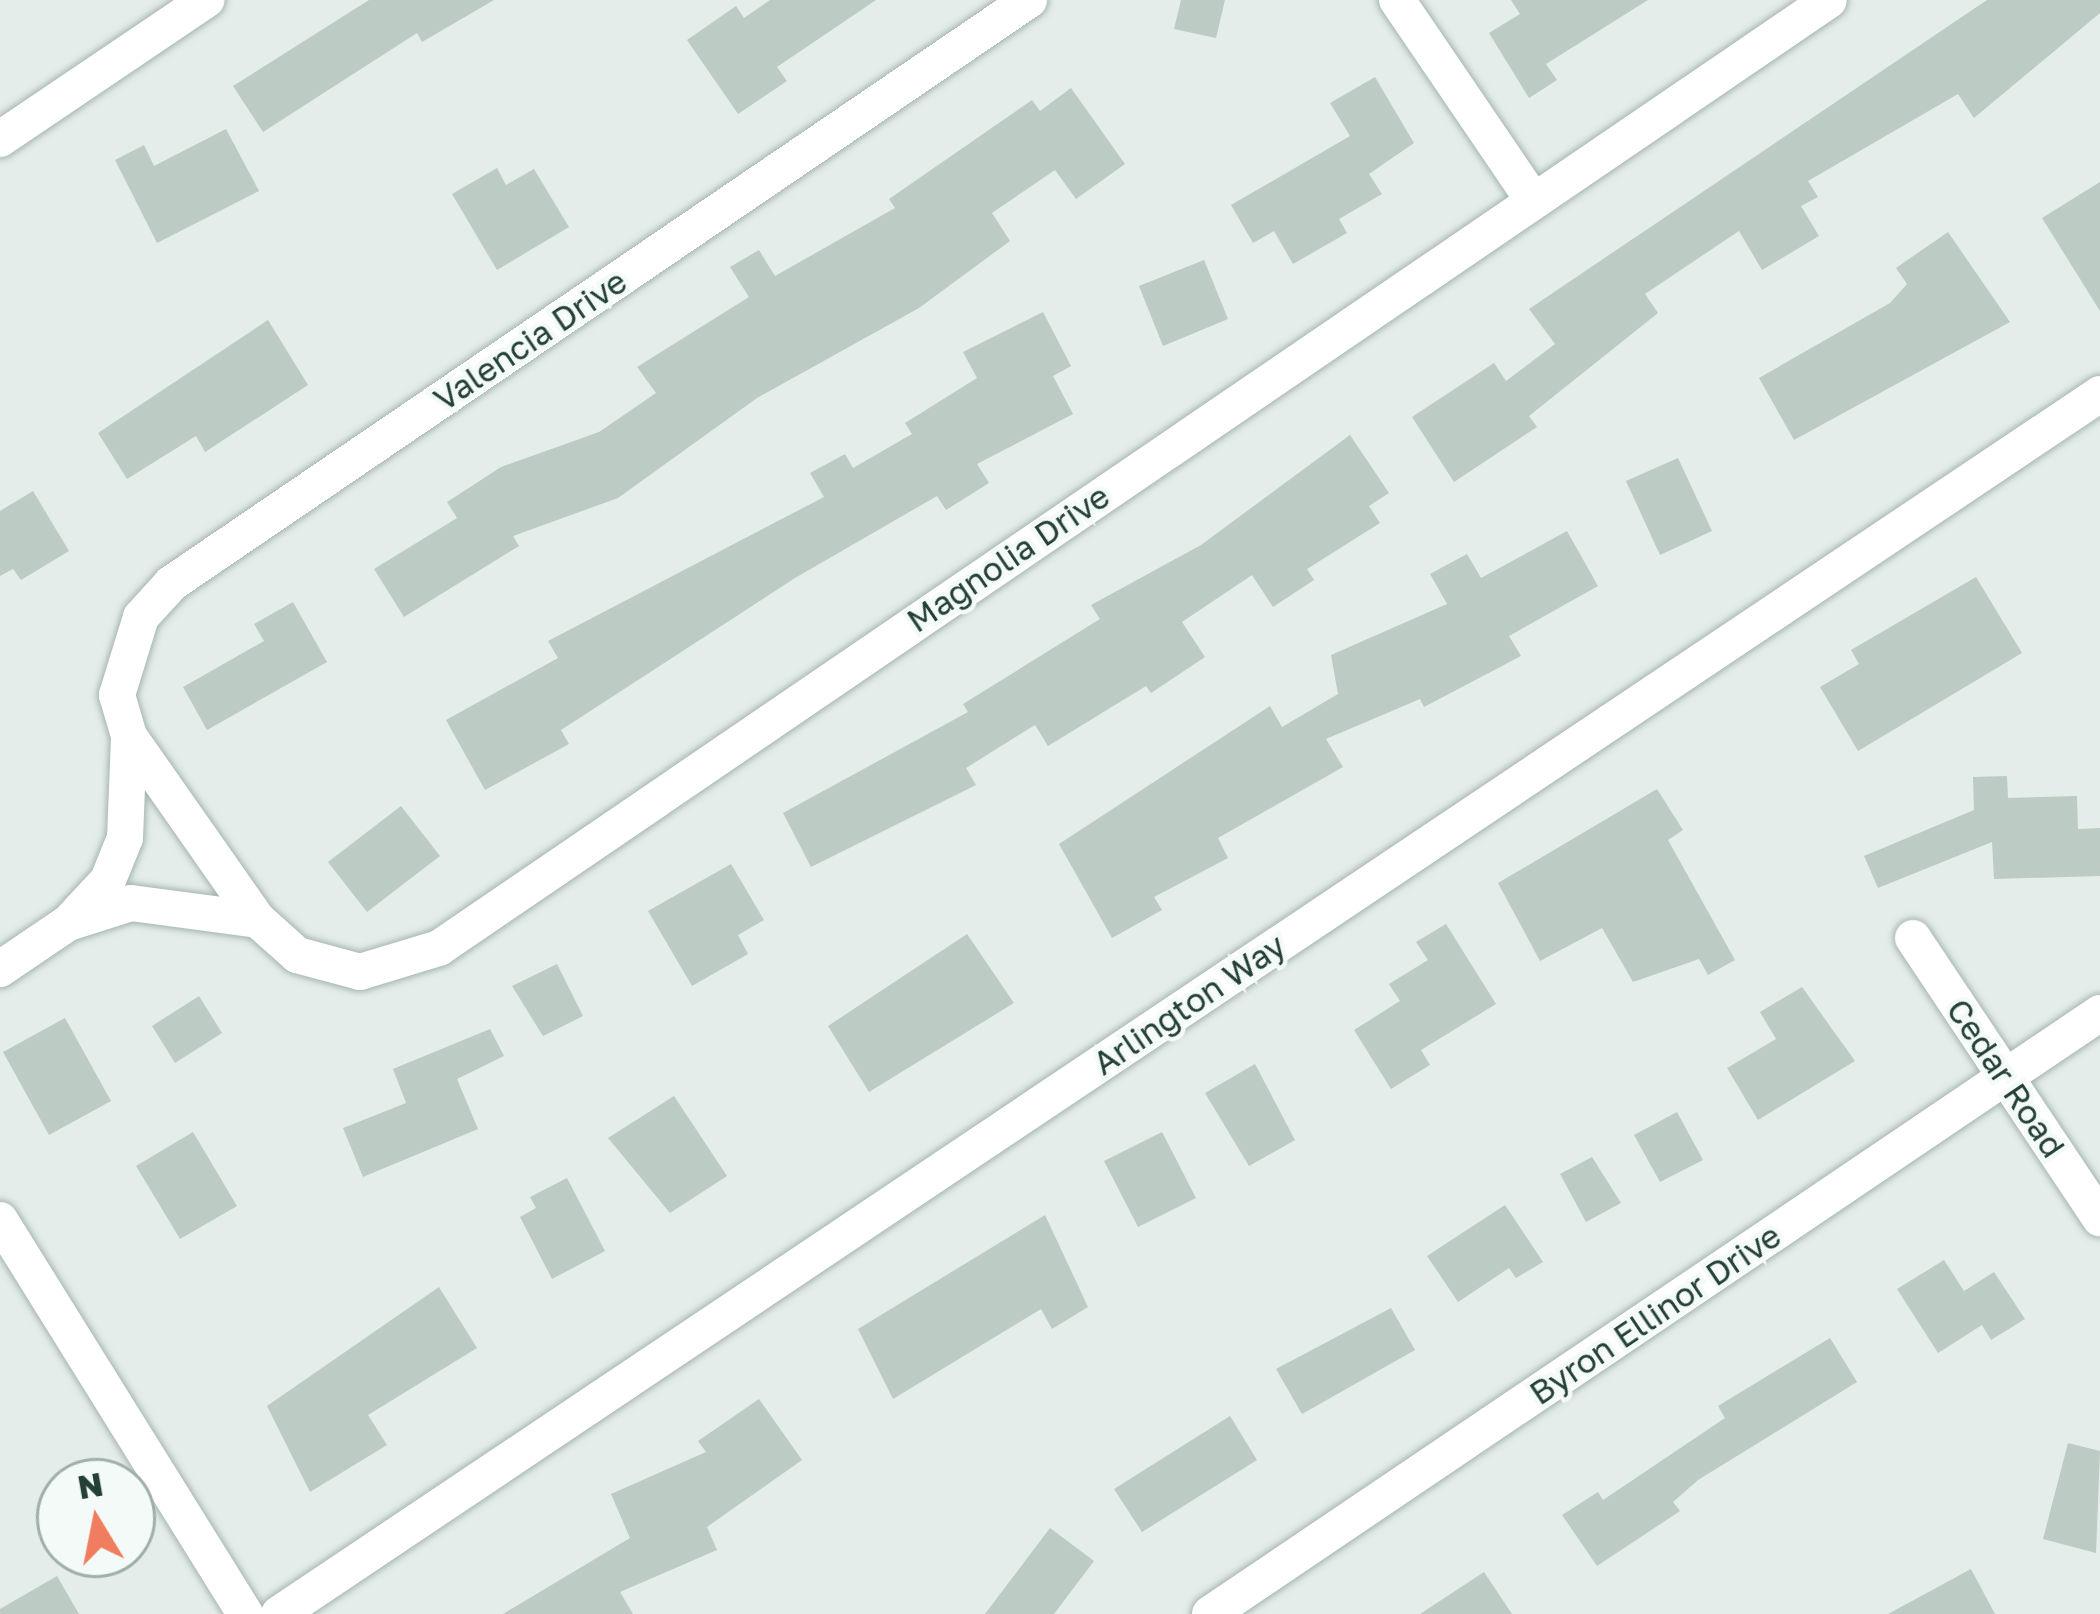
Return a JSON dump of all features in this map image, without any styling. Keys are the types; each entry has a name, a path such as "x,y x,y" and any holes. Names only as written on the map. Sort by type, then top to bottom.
{"street":[{"path":"0,140 206,0"},
{"name":"Valencia Drive","path":"0,969 68,923 108,880 125,838 129,736 121,659 172,583 1029,0"},
{"path":"1397,0 1532,199"},
{"name":"Magnolia Drive","path":"200,836 258,920 297,955 360,972 440,948 1829,0"},
{"name":"Arlington Way","path":"279,1614 2100,394"},
{"name":"Valencia Drive","path":"129,736 200,836"},
{"name":"Valencia Drive","path":"68,923 131,903 258,920"},
{"name":"Cedar Road","path":"1913,938 2100,1219"},
{"name":"Byron Ellinor Drive","path":"1210,1614 2100,1013"},
{"path":"0,1220 245,1614"}],"building":[{"path":"369,0 494,0 422,42 417,33 263,132 233,86"},
{"path":"770,0 876,0 777,67 787,81 738,114 687,40 736,6 744,18"},
{"path":"1181,0 1225,0 1216,38 1174,29"},
{"path":"1511,0 1648,0 1546,64 1557,80 1529,98 1489,33 1520,14"},
{"path":"1987,0 2100,0 2100,13 1974,118 1958,94 1808,181 1818,197 1801,206 1819,236 1762,270 1739,231 1645,294 1658,313 1529,416 1537,427 1454,482 1412,417 1494,363 1506,381 1555,344 1529,309"},
{"path":"1375,77 1414,143 1369,174 1382,194 1339,219 1347,233 1293,264 1274,231 1253,243 1231,205 1350,136 1330,103"},
{"path":"1071,88 1125,164 1076,199 1055,170 992,213 1010,241 919,308 757,398 618,498 513,536 519,546 404,617 374,569 457,518 447,502 501,467 599,432 656,393 637,367 749,297 730,267 759,250 775,276 895,208 889,199 1032,100 1040,111"},
{"path":"226,129 259,191 157,243 115,160 144,145 154,166"},
{"path":"497,168 506,185 534,169 569,227 497,270 452,194"},
{"path":"2100,182 2100,311 2042,218"},
{"path":"1948,232 2010,322 1794,440 1759,378 1890,303 1907,284 1896,268"},
{"path":"1204,260 1228,319 1163,346 1139,286"},
{"path":"1043,312 1071,366 1053,376 1073,414 977,464 989,483 946,510 937,496 795,578 561,730 569,744 485,790 446,720 558,658 548,641 824,497 810,473 845,454 853,468 912,434 905,423 977,378 963,352"},
{"path":"268,320 308,385 205,452 196,436 127,479 98,433"},
{"path":"1350,435 1389,493 1369,506 1380,523 1307,569 1314,580 1273,607 1252,575 1182,622 1205,657 1151,693 1146,686 1048,746 1035,725 966,768 976,785 811,867 783,813 968,712 963,704 1100,619 1091,605 1201,545"},
{"path":"1678,458 1712,531 1660,555 1626,481"},
{"path":"33,491 69,551 21,580 13,569 0,576 0,511"},
{"path":"1567,531 1598,586 1509,636 1521,656 1424,707 1420,699 1326,739 1343,767 1218,838 1228,858 1154,897 1162,910 1112,938 1059,844 1270,706 1282,727 1338,694 1331,655 1447,604 1430,574 1467,554 1481,578"},
{"path":"1976,577 2022,653 1858,751 1820,687 1859,664 1851,650"},
{"path":"293,602 327,662 207,730 183,687 264,641 254,624"},
{"path":"2007,776 2008,798 2077,796 2078,829 2100,828 2100,876 1994,879 1992,842 1878,888 1864,856 1974,810 1973,777"},
{"path":"1657,789 1683,830 1668,840 1735,960 1708,975 1699,959 1633,982 1602,928 1540,961 1498,883"},
{"path":"401,806 440,856 367,912 328,862"},
{"path":"731,864 764,920 738,935 748,954 692,986 648,911"},
{"path":"1446,924 1496,1004 1421,1050 1430,1065 1391,1089 1354,1030 1400,1001 1389,984 1428,960 1416,942"},
{"path":"967,934 1014,1003 869,1092 828,1026"},
{"path":"557,964 583,1016 543,1036 512,986"},
{"path":"1802,987 1855,1061 1758,1120 1727,1068 1776,1039 1760,1012"},
{"path":"199,996 222,1033 175,1063 152,1026"},
{"path":"65,1018 111,1101 49,1135 3,1052"},
{"path":"490,1029 504,1056 457,1079 478,1129 363,1177 343,1128 406,1103 393,1069"},
{"path":"1255,1064 1295,1140 1249,1166 1205,1093"},
{"path":"674,1096 727,1176 670,1213 608,1138"},
{"path":"1677,1112 1703,1160 1660,1182 1634,1135"},
{"path":"193,1132 237,1206 180,1239 136,1166"},
{"path":"1162,1132 1196,1198 1138,1227 1104,1161"},
{"path":"1592,1157 1621,1203 1586,1222 1560,1174"},
{"path":"567,1178 605,1251 552,1279 520,1217 536,1208 530,1197"},
{"path":"1505,1205 1543,1262 1516,1278 1509,1268 1458,1302 1427,1256"},
{"path":"1045,1215 1088,1307 1052,1329 1041,1309 893,1399 858,1329"},
{"path":"1944,1260 1964,1291 1994,1272 2025,1319 1991,1340 1982,1325 1938,1353 1897,1289"},
{"path":"439,1287 477,1348 368,1415 387,1445 310,1492 267,1406"},
{"path":"1391,1308 1415,1350 1302,1414 1276,1369"},
{"path":"1830,1338 1857,1382 1698,1480 1673,1502 1680,1511 1597,1566 1562,1515 1598,1492 1603,1500 1725,1418 1718,1406"},
{"path":"759,1399 802,1460 707,1527 717,1550 620,1592 633,1614 503,1614 630,1538 611,1494 706,1452 698,1441"},
{"path":"1230,1416 1257,1460 1142,1532 1114,1489"},
{"path":"2068,1443 2100,1451 2096,1553 2043,1539"},
{"path":"1050,1528 1094,1561 1054,1614 985,1614"},
{"path":"1971,1569 1995,1614 1888,1614"},
{"path":"1484,1572 1512,1614 1420,1614"},
{"path":"58,1578 79,1614 0,1614 0,1609"}]}
